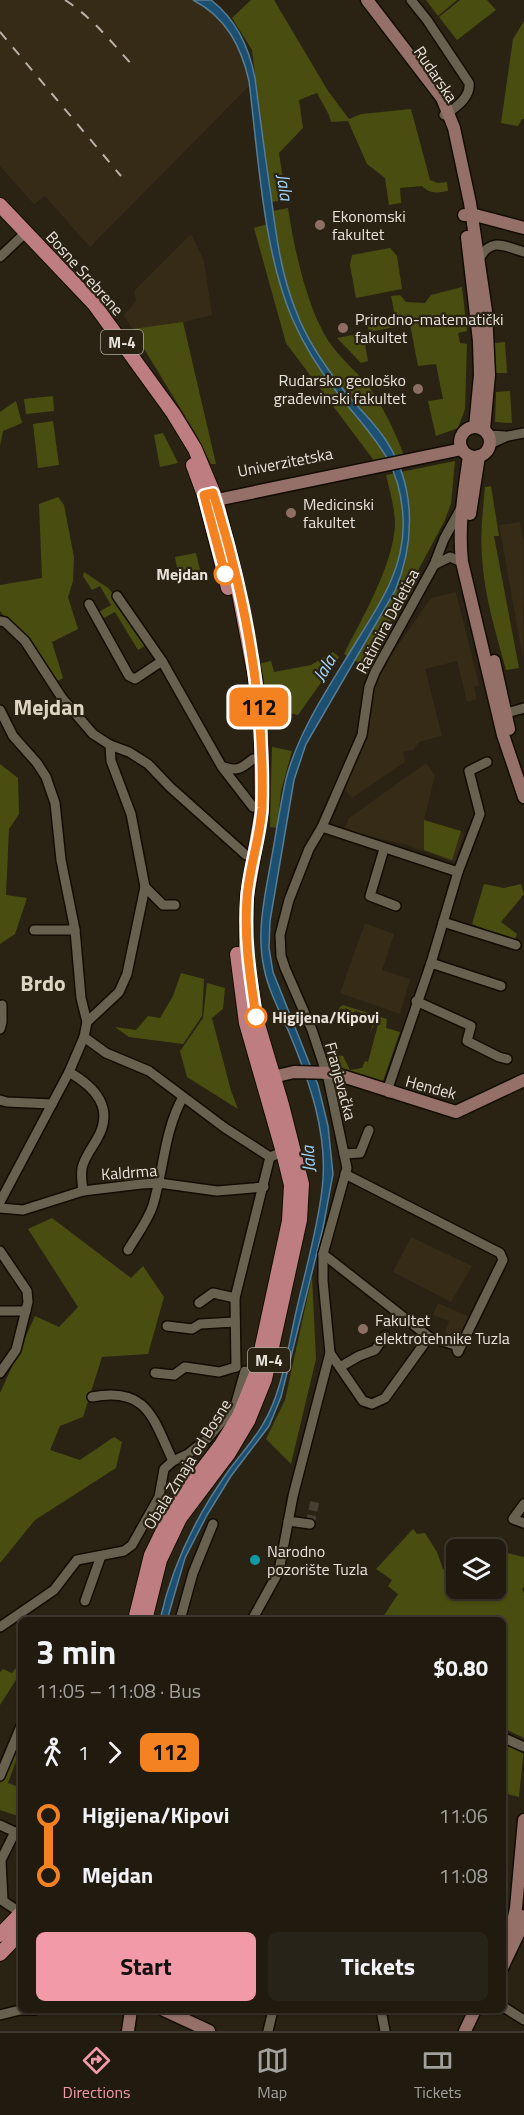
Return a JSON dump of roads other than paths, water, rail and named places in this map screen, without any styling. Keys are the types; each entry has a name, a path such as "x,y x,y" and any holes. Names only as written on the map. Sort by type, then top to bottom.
{"main road":[{"name":"Rudarska","path":"359,0 408,59 446,114"},
{"name":"Rudarska","path":"367,0 441,98 459,148 468,214"},
{"name":"Bosne Srebrene","path":"0,205 94,304 188,436 200,459 235,573 255,677 261,723 257,808"},
{"path":"468,214 524,228"},
{"path":"468,214 479,259 488,340 489,375 484,434"},
{"path":"468,214 486,452 468,451"},
{"name":"Bosne Srebrene","path":"0,215 22,236 91,315 165,417 210,497 238,633 253,723 257,808"},
{"path":"484,434 463,433 468,451 470,506 468,548 502,714"},
{"path":"468,451 460,536 462,562 524,797"},
{"name":"Univerzitetska","path":"210,497 397,459 468,451"},
{"name":"Obala Zmaja od Bosne","path":"136,1617 151,1554 171,1514 239,1416 290,1221 291,1185 277,1154 278,1076 246,1023 237,954 238,898 257,808"},
{"name":"Obala Zmaja od Bosne","path":"146,1617 160,1560 180,1518 229,1452 248,1421 265,1379 300,1220 302,1184 287,1126 278,1076 256,1021 246,953 247,896 257,808"},
{"name":"Hendek","path":"278,1076 322,1073 362,1082 389,1093 456,1112 524,1080"},
{"path":"506,1940 516,1908 524,1820"},
{"path":"506,1960 519,1932 524,1898"},
{"path":"0,1935 18,1911"},
{"path":"0,1954 18,1935"},
{"path":"128,2031 131,2013"},
{"path":"170,2013 209,2031"},
{"path":"465,2031 474,2013"},
{"path":"474,2031 483,2013"}],"street":[{"path":"411,0 468,81 470,89 467,96 446,114"},
{"name":"Bosne Srebrene","path":"0,257 22,236"},
{"path":"479,259 486,248 495,244 524,252"},
{"path":"484,434 508,436 524,433"},
{"name":"Ratimira Deletisa","path":"322,827 362,735 369,687 375,672 435,565 449,529 462,506"},
{"name":"Ratimira Deletisa","path":"435,565 450,557 462,562"},
{"path":"117,596 162,661 222,767 257,808"},
{"path":"89,604 129,676 135,679 162,661"},
{"path":"0,621 5,622 25,641 57,691 93,734 148,764 170,787 246,855"},
{"path":"502,714 524,708"},
{"path":"0,710 13,736 37,763 49,785 55,803 61,860 75,930 81,998 87,1022 84,1037 69,1072 0,1202"},
{"path":"87,1022 119,992 128,974 145,887 130,814 111,761 110,745"},
{"path":"222,767 234,771 253,759"},
{"path":"389,1093 388,1088 416,1001 431,963 458,872 480,814 469,771 487,762"},
{"path":"322,827 458,872"},
{"name":"Franjevačka","path":"322,827 309,849 289,900 279,944 285,968 312,1030 347,1168 323,1254 323,1281 330,1353"},
{"path":"384,849 370,896 396,906"},
{"path":"145,887 163,905 176,904"},
{"path":"443,922 516,945"},
{"path":"34,930 75,930"},
{"path":"431,963 501,986"},
{"path":"416,1001 471,1026 467,1041 507,1059"},
{"path":"0,1029 2,1005"},
{"path":"84,1037 106,1053 148,1071 225,1128 277,1154 264,1187 235,1298 236,1367"},
{"path":"69,1072 87,1082 97,1094 104,1113 102,1131 82,1168 83,1191"},
{"path":"128,1250 152,1209 167,1136 183,1097"},
{"path":"0,1100 51,1104"},
{"path":"344,1154 360,1153 369,1130"},
{"path":"323,1254 429,1337 458,1346 459,1352 503,1256 345,1174"},
{"name":"Kaldrma","path":"0,1208 23,1210 83,1191 159,1183 217,1191 264,1187"},
{"path":"0,1251 27,1291 28,1302 16,1350 0,1373"},
{"path":"200,1303 211,1290 235,1298"},
{"path":"0,1311 26,1311"},
{"path":"167,1326 192,1329 201,1324 235,1322"},
{"path":"340,1367 375,1350 385,1336"},
{"path":"330,1353 363,1401 372,1404 386,1398 429,1337"},
{"path":"254,1617 279,1571 288,1521 330,1353"},
{"path":"0,1627 54,1590 77,1560 124,1551 132,1545 159,1497 164,1469 207,1439 235,1406 251,1372 236,1367 219,1372 185,1367 174,1375 155,1373"},
{"path":"92,1396 110,1393 126,1395 140,1403 152,1417 173,1461"},
{"path":"524,1504 513,1519 524,1523"},
{"path":"288,1521 310,1524"},
{"path":"181,1617 193,1573 213,1524"},
{"path":"85,1601 101,1556"},
{"path":"0,1776 18,1733"},
{"path":"506,1739 524,1747"},
{"path":"0,1825 15,1832 1,1860 2,1900 18,1909"},
{"path":"506,2009 524,2020"},
{"path":"0,2015 18,2010"},
{"path":"268,2031 272,2013"},
{"path":"382,2013 385,2031"}],"water":[{"path":"193,0 211,0 228,16 235,25 249,56 255,78 277,240 283,269 300,322 331,374 383,435 396,459 408,496 409,535 402,573 395,591 306,744 294,780 270,921 269,948 273,972 318,1085 328,1126 333,1174 323,1228 281,1397 269,1426 231,1476 207,1515 185,1558 168,1617 161,1617 178,1560 196,1523 217,1487 270,1412 284,1370 314,1236 322,1190 323,1148 320,1128 303,1068 266,976 261,941 262,914 282,799 292,760 317,707 384,596 401,551 403,534 401,497 390,464 373,437 332,386 313,358 292,318 274,263 268,232 246,68 230,34 215,15"}],"tunnel":[{"path":"310,1524 315,1501"}],"railway":[{"path":"65,0 93,23 134,67"},
{"path":"0,32 121,176"}],"place":[{"name":"Ekonomski fakultet","path":"320,225"},
{"name":"Prirodno-matematički fakultet","path":"343,328"},
{"name":"Rudarsko geološko građevinski fakultet","path":"418,389"},
{"name":"Medicinski fakultet","path":"291,513"},
{"name":"Mejdan","path":"225,574"},
{"name":"Higijena/Kipovi","path":"256,1017"},
{"name":"Fakultet elektrotehnike Tuzla","path":"363,1329"},
{"name":"Narodno pozorište Tuzla","path":"255,1560"}],"district":[{"name":"Mejdan","path":"49,707"},
{"name":"Brdo","path":"43,983"}],"water label":[{"name":"Jala","path":"285,187"},
{"name":"Jala","path":"324,668"},
{"name":"Jala","path":"308,1159"}]}
